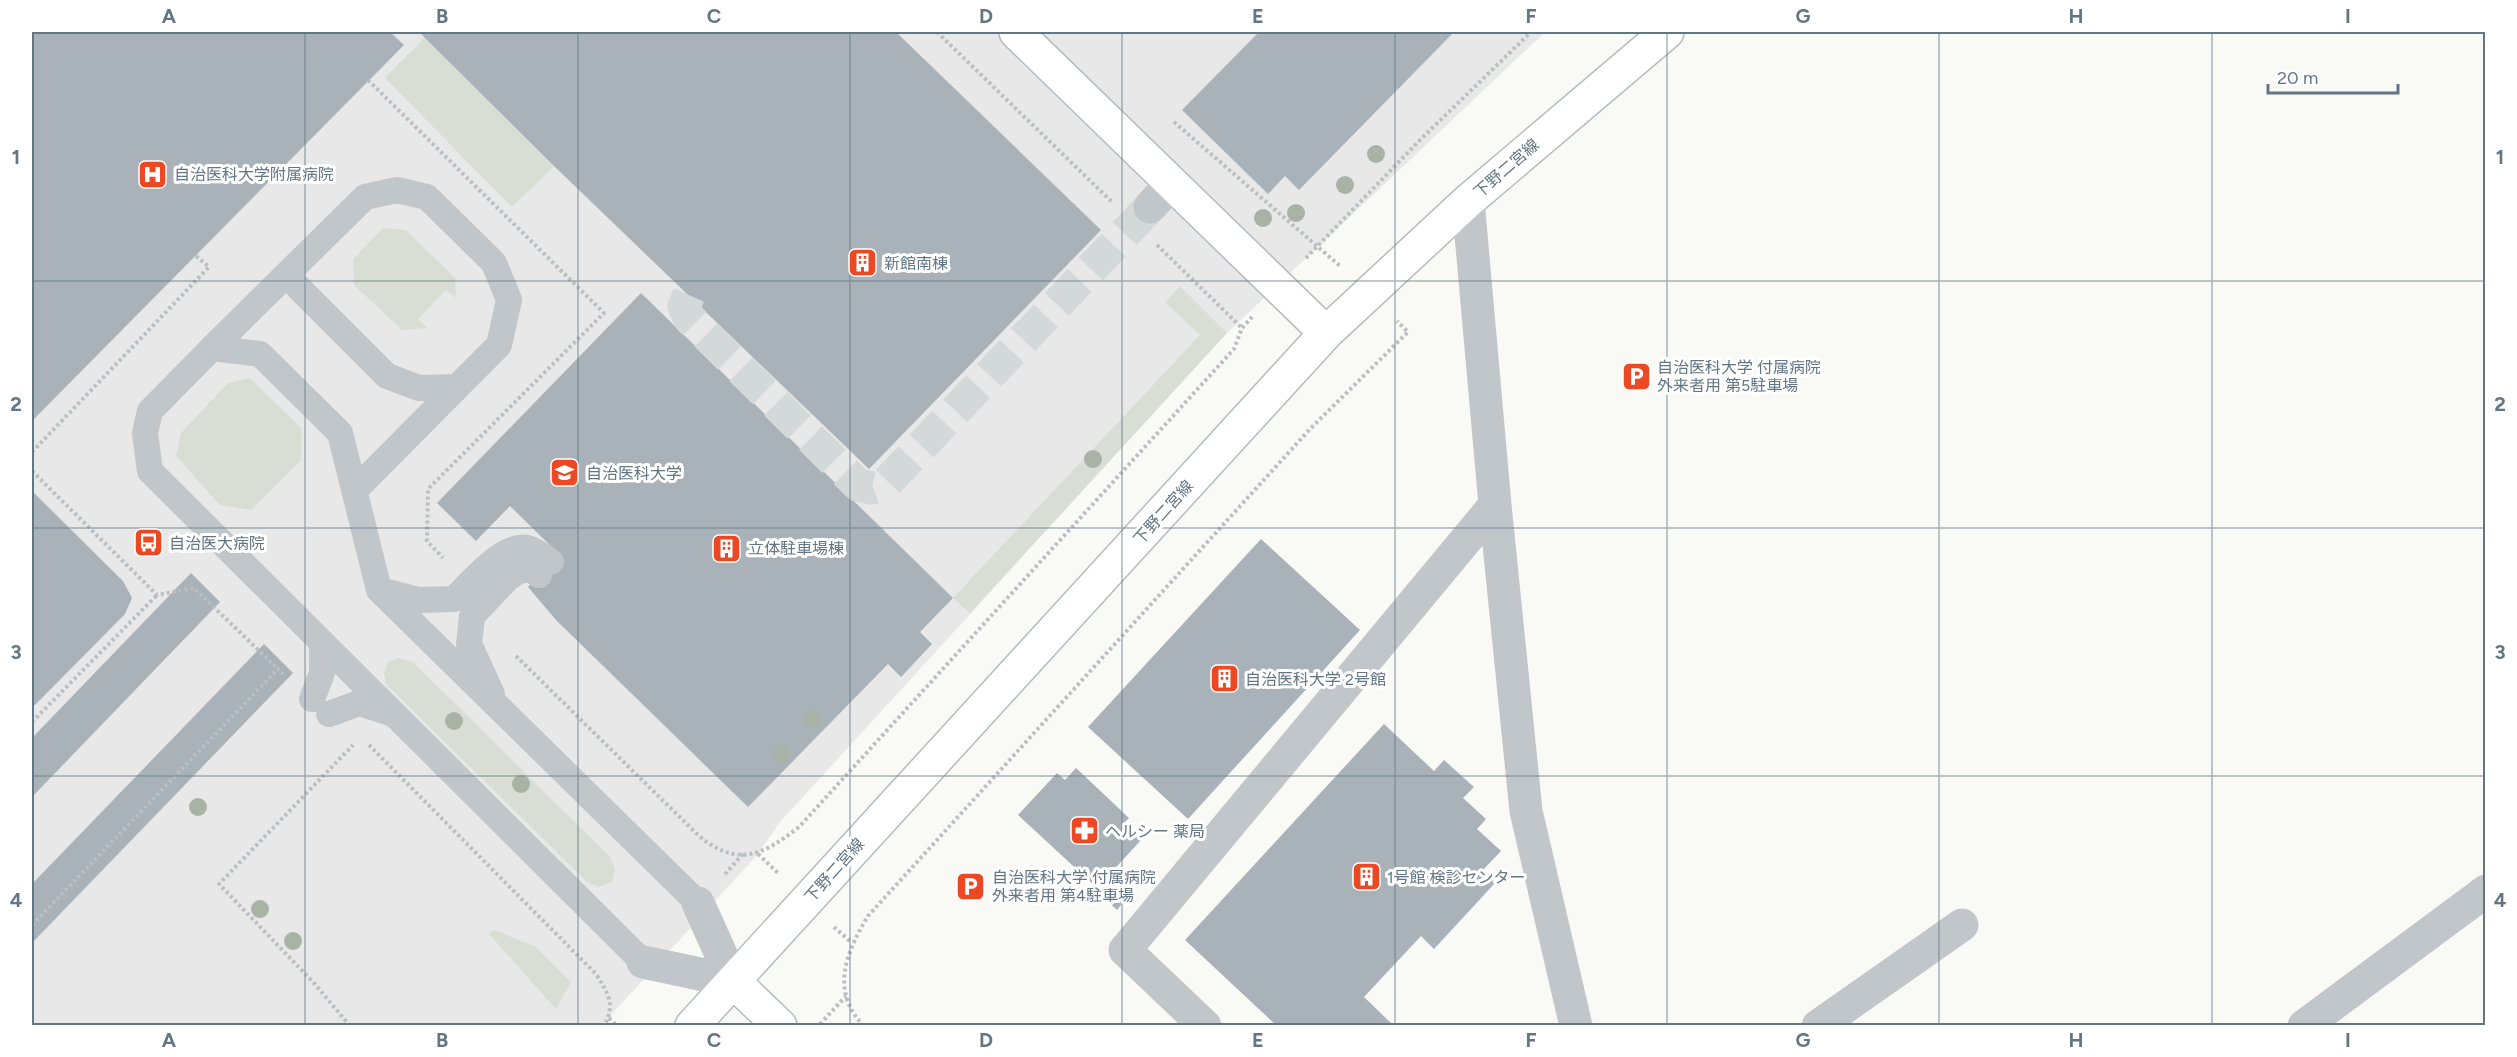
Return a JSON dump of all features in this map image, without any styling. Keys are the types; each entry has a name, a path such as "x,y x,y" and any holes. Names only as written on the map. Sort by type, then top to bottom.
{"main road":[{"path":"1016,32 1326,333"},
{"name":"下野二宮線","path":"692,1026 1326,333 1468,201 1667,32"},
{"path":"733,981 780,1026"}],"street":[{"path":"1149,222 1172,183"},
{"path":"1468,201 1495,505 1526,811 1576,1026"},
{"path":"1205,1026 1125,950 1495,505"},
{"path":"2304,1026 2486,891"},
{"path":"698,903 733,981"},
{"path":"1818,1026 1962,925"},
{"path":"643,962 733,981"}],"lane":[{"path":"355,490 499,345 509,300 494,263 428,197 397,190 364,197 150,411 145,433 150,471 643,962"},
{"path":"286,274 387,376 419,387 457,387"},
{"path":"212,348 260,354 340,433 379,590 698,903"},
{"path":"379,590 418,600 454,599 496,559 513,548 526,548 545,569 520,570 507,579 472,616 469,644 499,709"},
{"path":"322,642 321,706 358,703 393,714"}],"path":[{"path":"937,32 1115,204"},
{"path":"1318,245 1421,139 1531,32"},
{"path":"368,80 604,313 428,489 427,541 444,558"},
{"path":"1174,122 1342,268"},
{"path":"509,649 716,850 758,854 778,843 799,827 1234,349 1242,328 1149,222"},
{"path":"32,452 209,267 195,255"},
{"path":"864,1026 858,1020 846,996 843,975 852,943 868,916 1310,429 1408,332 1392,316"},
{"path":"32,471 157,595"},
{"path":"32,722 157,595 194,588 278,669 321,706"},
{"path":"32,926 278,669"},
{"path":"350,1025 314,983 219,884 361,737 596,974 610,998 609,1017 604,1026"},
{"path":"818,1026 846,996"},
{"path":"609,1017 617,1026"}],"shaded area":[{"name":"自治医科大学","path":"32,32 1545,32 1227,333 780,822 758,854 601,1026 32,1025"},
{"path":"425,37 554,166 512,207 385,78"},
{"path":"383,228 406,230 455,278 456,298 446,290 418,319 427,328 402,330 354,285 353,259"},
{"path":"1180,286 1227,333 970,613 953,598 1200,335 1165,302"},
{"path":"250,378 302,429 301,460 251,510 220,505 176,456 181,433 228,383"},
{"path":"398,658 413,662 610,857 615,869 612,882 598,887 586,881 386,684 384,672 389,661"},
{"path":"494,930 536,947 571,982 556,1009 489,934"}],"building":[{"name":"自治医科大学附属病院","path":"32,32 390,32 404,45 32,421"},
{"name":"新館南棟","path":"419,32 896,32 1101,230 869,469 554,166"},
{"path":"1259,32 1454,32 1299,190 1285,176 1268,194 1182,110"},
{"name":"立体駐車場棟","path":"641,293 953,598 920,632 932,644 901,677 888,664 748,807 556,620 528,587 559,554 510,506 476,541 437,503"},
{"path":"33,492 123,581 132,598 125,614 32,708"},
{"name":"自治医科大学 2号館","path":"1261,539 1360,630 1188,819 1088,727"},
{"path":"191,573 220,602 32,797 32,738"},
{"path":"264,644 293,673 32,943 32,884"},
{"name":"1号館 検診センター","path":"1384,724 1434,771 1444,760 1474,787 1463,798 1486,819 1477,829 1501,851 1482,871 1495,883 1434,949 1421,936 1364,997 1394,1026 1277,1026 1185,940"},
{"name":"ヘルシー 薬局","path":"1076,768 1129,818 1124,823 1142,839 1097,888 1018,815 1057,773 1065,780"},
{"path":"1109,879 1128,896 1117,910 1097,892"}],"tunnel":[{"path":"689,295 684,306 689,318 858,485 872,488 887,482 1150,207"}],"place":[{"name":"自治医科大学附属病院","path":"153,174"},
{"name":"新館南棟","path":"863,263"},
{"name":"自治医科大学 付属病院 外来者用 第5駐車場","path":"1636,376"},
{"name":"自治医科大学","path":"565,473"},
{"name":"自治医大病院","path":"148,543"},
{"name":"立体駐車場棟","path":"727,548"},
{"name":"自治医科大学 2号館","path":"1224,679"},
{"name":"ヘルシー 薬局","path":"1084,831"},
{"name":"1号館 検診センター","path":"1366,877"},
{"name":"自治医科大学 付属病院 外来者用 第4駐車場","path":"971,886"}]}
